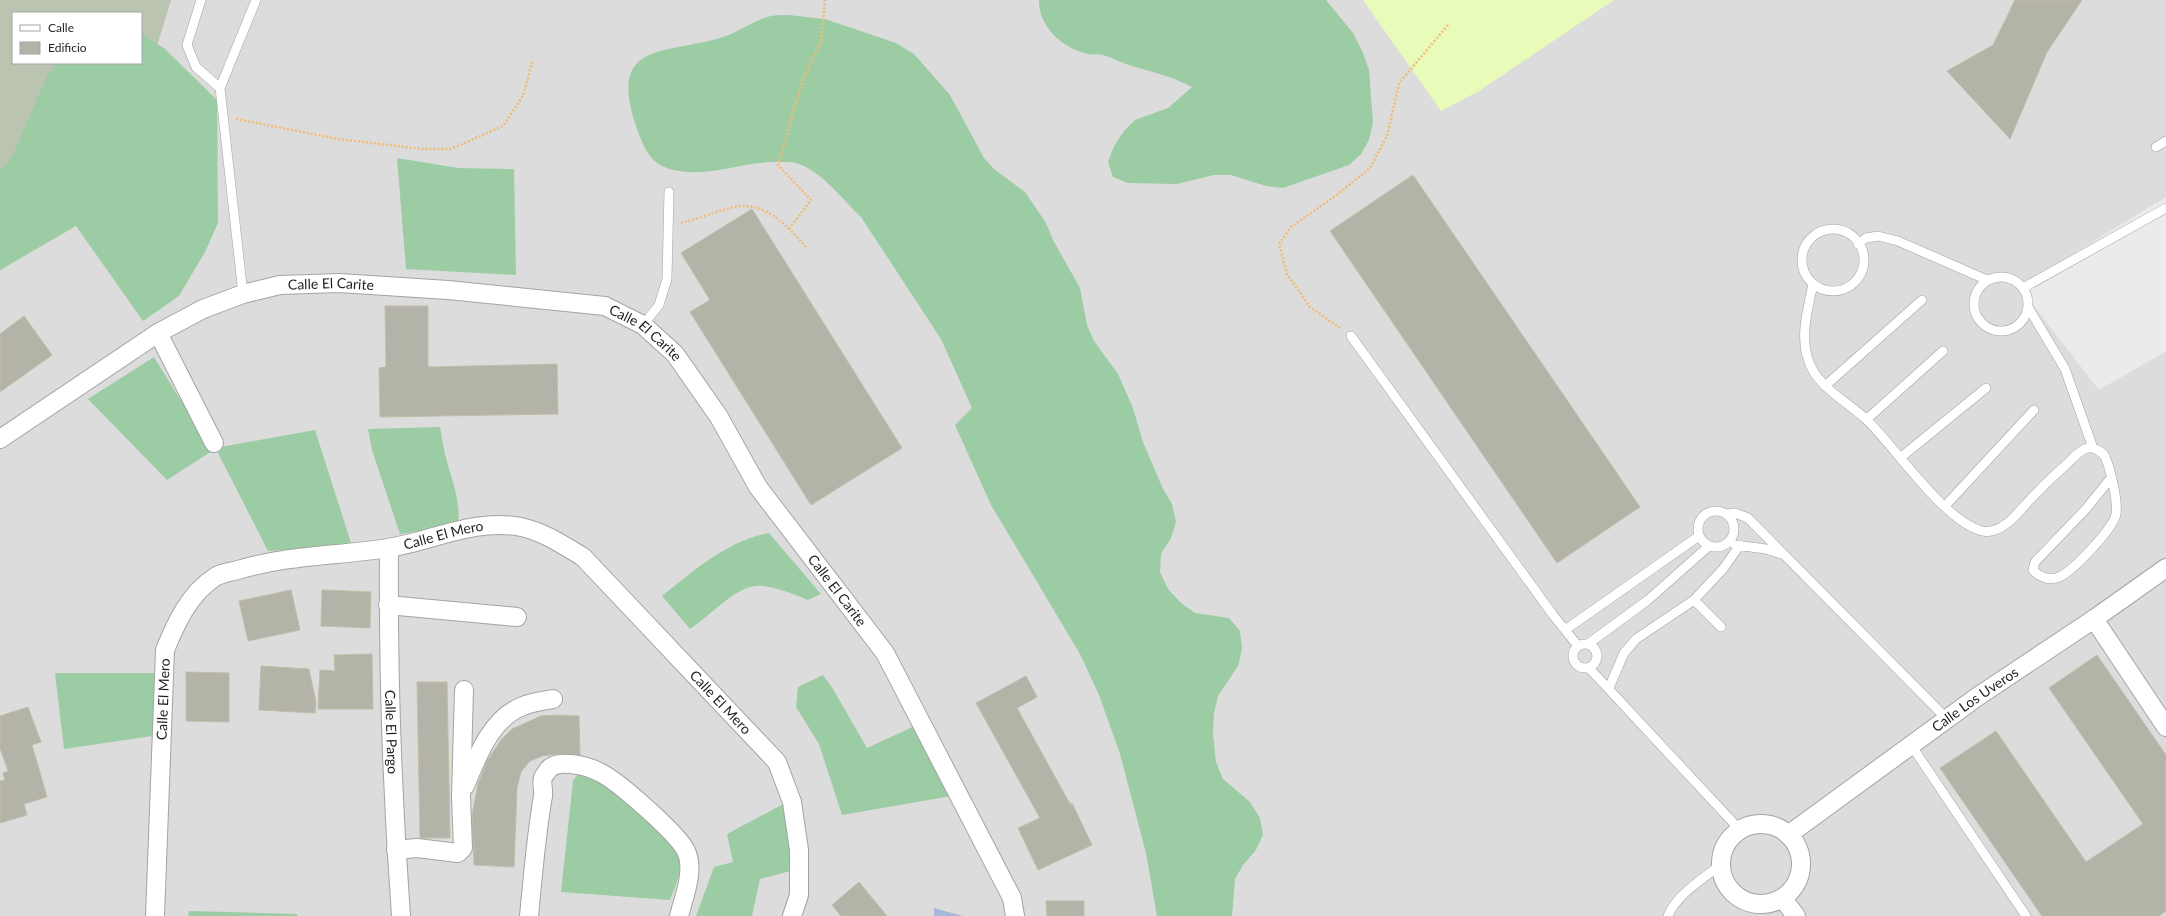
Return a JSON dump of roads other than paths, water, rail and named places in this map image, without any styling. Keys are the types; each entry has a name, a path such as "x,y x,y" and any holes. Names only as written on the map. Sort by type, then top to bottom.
{"street":[{"name":"Calle El Carite","path":"0,439 158,333 203,309 243,294 280,285 339,283 448,290 605,306 643,325 676,354 719,417 758,487 885,653 1012,898 1015,916"},
{"path":"158,333 214,443"},
{"name":"Calle El Mero","path":"151,915 165,650 177,620 195,596 216,576 253,566 304,557 389,548 451,531 488,526 520,527 546,535 583,557 777,762 792,802 799,850 799,895 792,916"},
{"name":"Calle El Pargo","path":"389,548 388,605 396,850 401,916"},
{"name":"Calle Los Uveros","path":"1788,835 1947,719 2166,568"},
{"path":"388,605 517,617"},
{"path":"2094,619 2166,727"},
{"path":"396,850 417,848 458,853 462,851 461,796 464,690"},
{"path":"461,796 479,751 495,727 523,706 553,699"},
{"path":"529,916 538,824 544,792 543,778 550,768 562,762 599,771 619,784 674,834 686,851 689,866 687,884 679,916"},
{"path":"1765,824 1780,829 1788,835 1800,852 1800,873 1797,883 1783,899 1762,905 1752,904 1733,894 1726,885 1720,865 1725,845 1740,830 1749,826 1765,824"},
{"path":"1783,899 1796,916"}],"lane":[{"path":"201,0 187,45 196,67 220,88"},
{"path":"243,294 220,88 256,0"},
{"path":"2156,148 2166,141"},
{"path":"643,325 659,305 666,279 670,192"},
{"path":"2023,288 2166,208"},
{"path":"1828,230 1839,230 1847,233 1858,244 1864,255 1864,264 1861,274 1852,286 1840,291 1827,291 1813,284 1804,272 1802,260 1805,247 1813,237 1828,230"},
{"path":"1858,244 1866,238 1878,236 1898,241 1987,280"},
{"path":"2028,307 2023,319 2013,328 1998,330 1983,324 1975,313 1974,303 1976,291 1987,280 1996,277 2008,277 2023,288 2028,307 2065,369 2093,448"},
{"path":"1813,284 1804,332 1808,359 1813,371 1825,386 1867,419 1900,458 1945,506 1974,529 1988,533 2006,524 2046,483 2083,450 2093,448 2100,451 2106,458 2111,478 2116,515 2091,552 2060,577 2050,579 2036,574 2032,570 2035,562 2085,510 2111,478"},
{"path":"1825,386 1922,300"},
{"path":"1351,336 1578,646"},
{"path":"1867,419 1943,351"},
{"path":"1900,458 1986,388"},
{"path":"1945,506 2034,410"},
{"path":"1724,546 1730,542 1734,535 1733,520 1728,514 1721,511 1707,513 1699,523 1699,536 1709,546 1717,548 1740,545 1783,554"},
{"path":"1728,514 1735,513 1748,518 1947,719"},
{"path":"1565,630 1699,536"},
{"path":"1609,688 1624,653 1636,639 1694,600 1723,569 1740,545"},
{"path":"1578,646 1588,644 1648,600 1709,546"},
{"path":"1694,600 1721,627"},
{"path":"1588,644 1596,650 1597,656 1597,660 1589,668"},
{"path":"1578,646 1573,656 1574,662 1584,668 1589,668 1609,688 1740,830"},
{"path":"1911,745 2026,916"},
{"path":"1668,916 1671,908 1690,889 1720,865"}],"water":[{"path":"934,908 963,916 934,916"}]}
